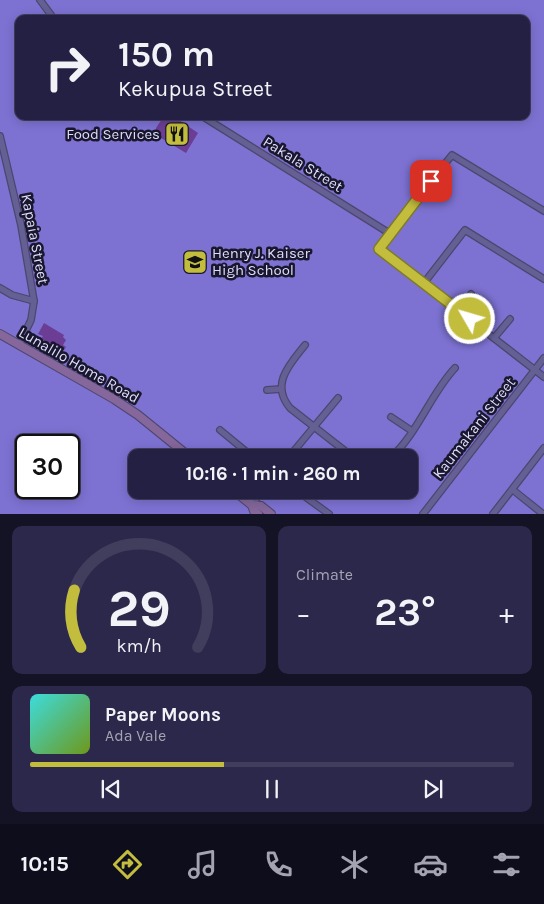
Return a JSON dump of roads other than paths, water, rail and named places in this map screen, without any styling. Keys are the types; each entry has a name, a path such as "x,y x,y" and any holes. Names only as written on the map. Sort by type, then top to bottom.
{"main road":[{"name":"Lunalilo Home Road","path":"0,334 114,399 138,415 180,449"},
{"path":"245,499 252,504 261,506 271,514"},
{"path":"252,504 254,511 258,514"}],"street":[{"path":"40,0 51,15"},
{"name":"Pakala Street","path":"208,120 389,233"},
{"name":"Kapaia Street","path":"0,136 21,225 34,300 31,320 19,345"},
{"path":"544,211 452,155 389,233 379,249 544,377"},
{"path":"424,283 465,230 544,279"},
{"path":"0,288 12,295 34,300"},
{"path":"458,310 471,294"},
{"path":"494,338 510,318"},
{"path":"305,345 284,372 281,389 284,400 290,408 342,449"},
{"name":"Kaumakani Street","path":"423,514 544,358"},
{"path":"397,449 424,415 440,386 454,368"},
{"path":"267,390 281,389"},
{"path":"295,449 338,398"},
{"path":"391,417 412,431"},
{"path":"220,430 243,449"},
{"path":"494,514 544,448"},
{"path":"513,490 543,514"},
{"path":"252,504 256,499"},
{"path":"308,499 329,514"}],"place":[{"name":"Food Services","path":"177,134"},
{"name":"Henry J. Kaiser High School","path":"195,262"}]}
